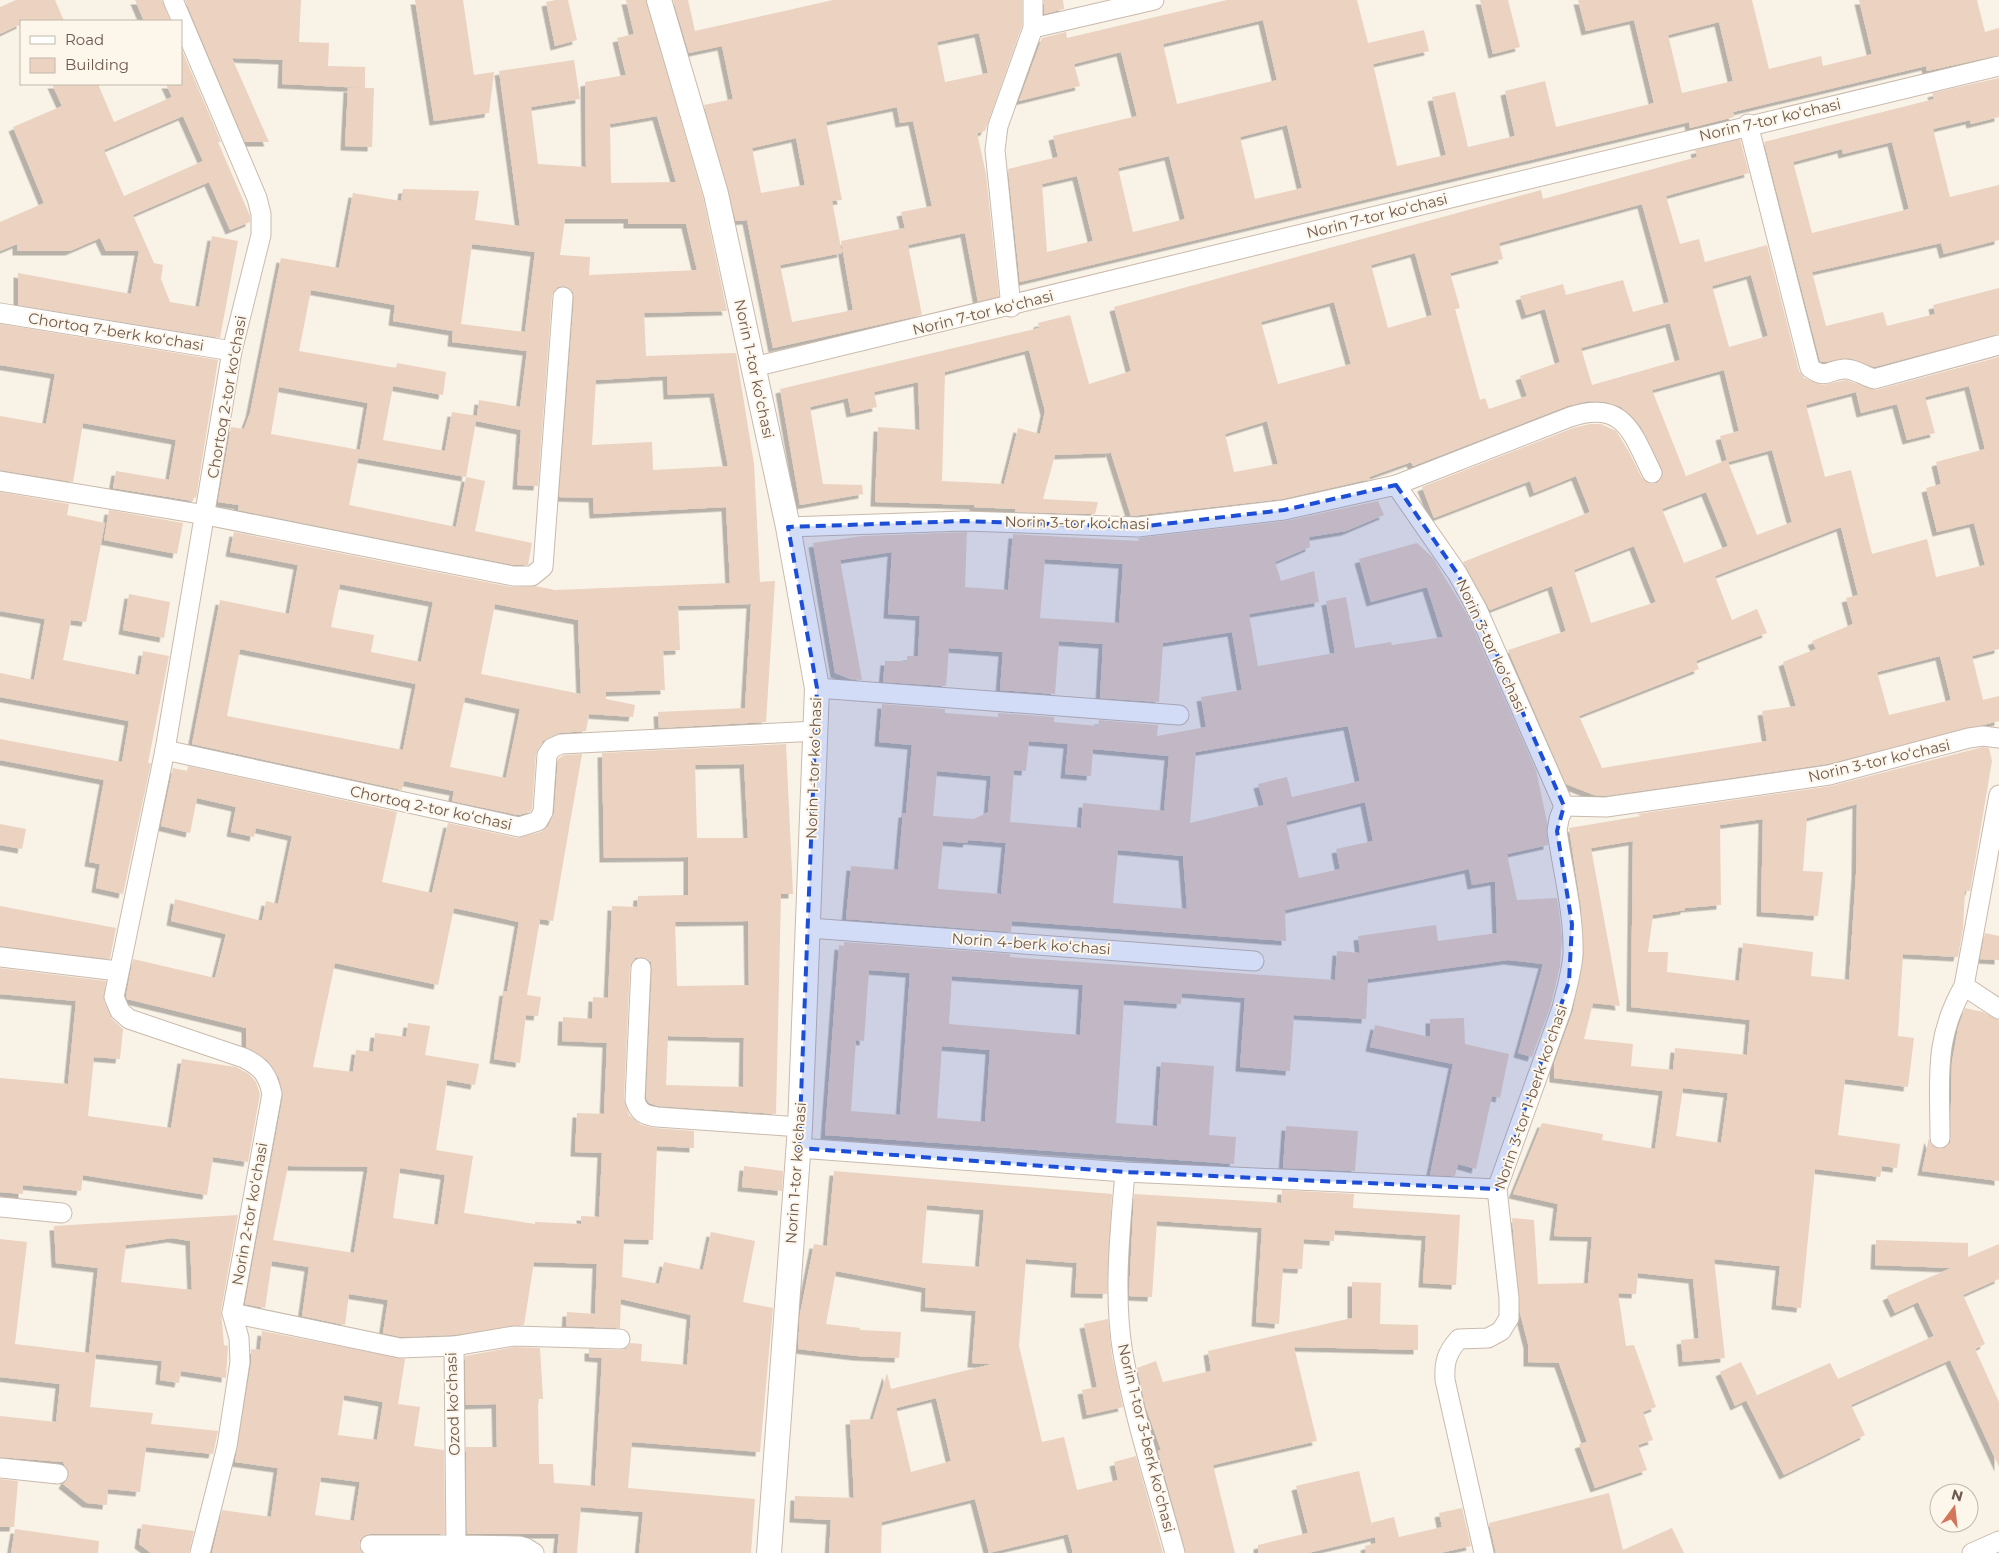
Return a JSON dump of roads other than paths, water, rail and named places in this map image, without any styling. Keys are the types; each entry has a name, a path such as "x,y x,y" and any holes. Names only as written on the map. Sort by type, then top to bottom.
{"street":[{"name":"Chortoq 2-tor koʻchasi","path":"173,0 181,20"},
{"name":"Norin 1-tor koʻchasi","path":"659,0 716,194 788,527 817,688 809,928 799,1137 770,1553"},
{"path":"1011,306 995,150 998,126 1033,28 1033,0"},
{"path":"1033,28 1154,0"},
{"name":"Chortoq 2-tor koʻchasi","path":"118,971 165,750 206,515 232,351 262,235 261,214 257,198 182,21"},
{"name":"Norin 7-tor koʻchasi","path":"754,368 1748,124 1999,66"},
{"path":"1748,124 1810,368 1825,375 1844,368 1874,379 1999,345"},
{"path":"0,481 206,515 513,576 532,576 543,567 563,297"},
{"name":"Chortoq 7-berk koʻchasi","path":"0,313 232,351"},
{"path":"1396,485 1570,418 1595,412 1615,416 1628,426 1652,473"},
{"name":"Norin 3-tor koʻchasi","path":"788,527 964,522 1138,526 1284,510 1396,485 1457,573 1477,610 1564,806 1606,807 1830,775 1969,738 1983,736 1999,738"},
{"path":"817,688 1179,715"},
{"name":"Chortoq 2-tor koʻchasi","path":"165,750 519,827 538,821 543,812 547,754 552,748 561,744 816,731"},
{"path":"1940,1138 1941,1048 1952,1006 1964,986 1999,795"},
{"name":"Norin 3-tor 1-berk koʻchasi","path":"1484,1553 1445,1380 1444,1363 1450,1348 1459,1338 1488,1338 1501,1331 1508,1318 1509,1298 1497,1189 1562,1008 1569,982 1572,956 1572,924 1557,831 1558,819 1564,806"},
{"name":"Norin 4-berk koʻchasi","path":"809,928 1254,961"},
{"path":"0,957 118,971"},
{"path":"641,968 635,1100 637,1109 644,1115 799,1137 1125,1172 1497,1189"},
{"name":"Norin 2-tor koʻchasi","path":"118,971 114,997 120,1011 129,1019 244,1058 260,1067 269,1078 272,1094 232,1313 239,1338 240,1362 227,1446 200,1553"},
{"path":"1964,986 1999,1010"},
{"name":"Norin 1-tor 3-berk koʻchasi","path":"1125,1172 1119,1245 1119,1318 1123,1354 1175,1553"},
{"path":"0,1207 62,1213"},
{"name":"Ozod koʻchasi","path":"232,1313 400,1348 454,1346 456,1546"},
{"path":"454,1346 514,1336 620,1339"},
{"path":"0,1468 58,1474"},
{"path":"1972,1553 1999,1541"},
{"path":"370,1545 519,1546 534,1553"}]}
